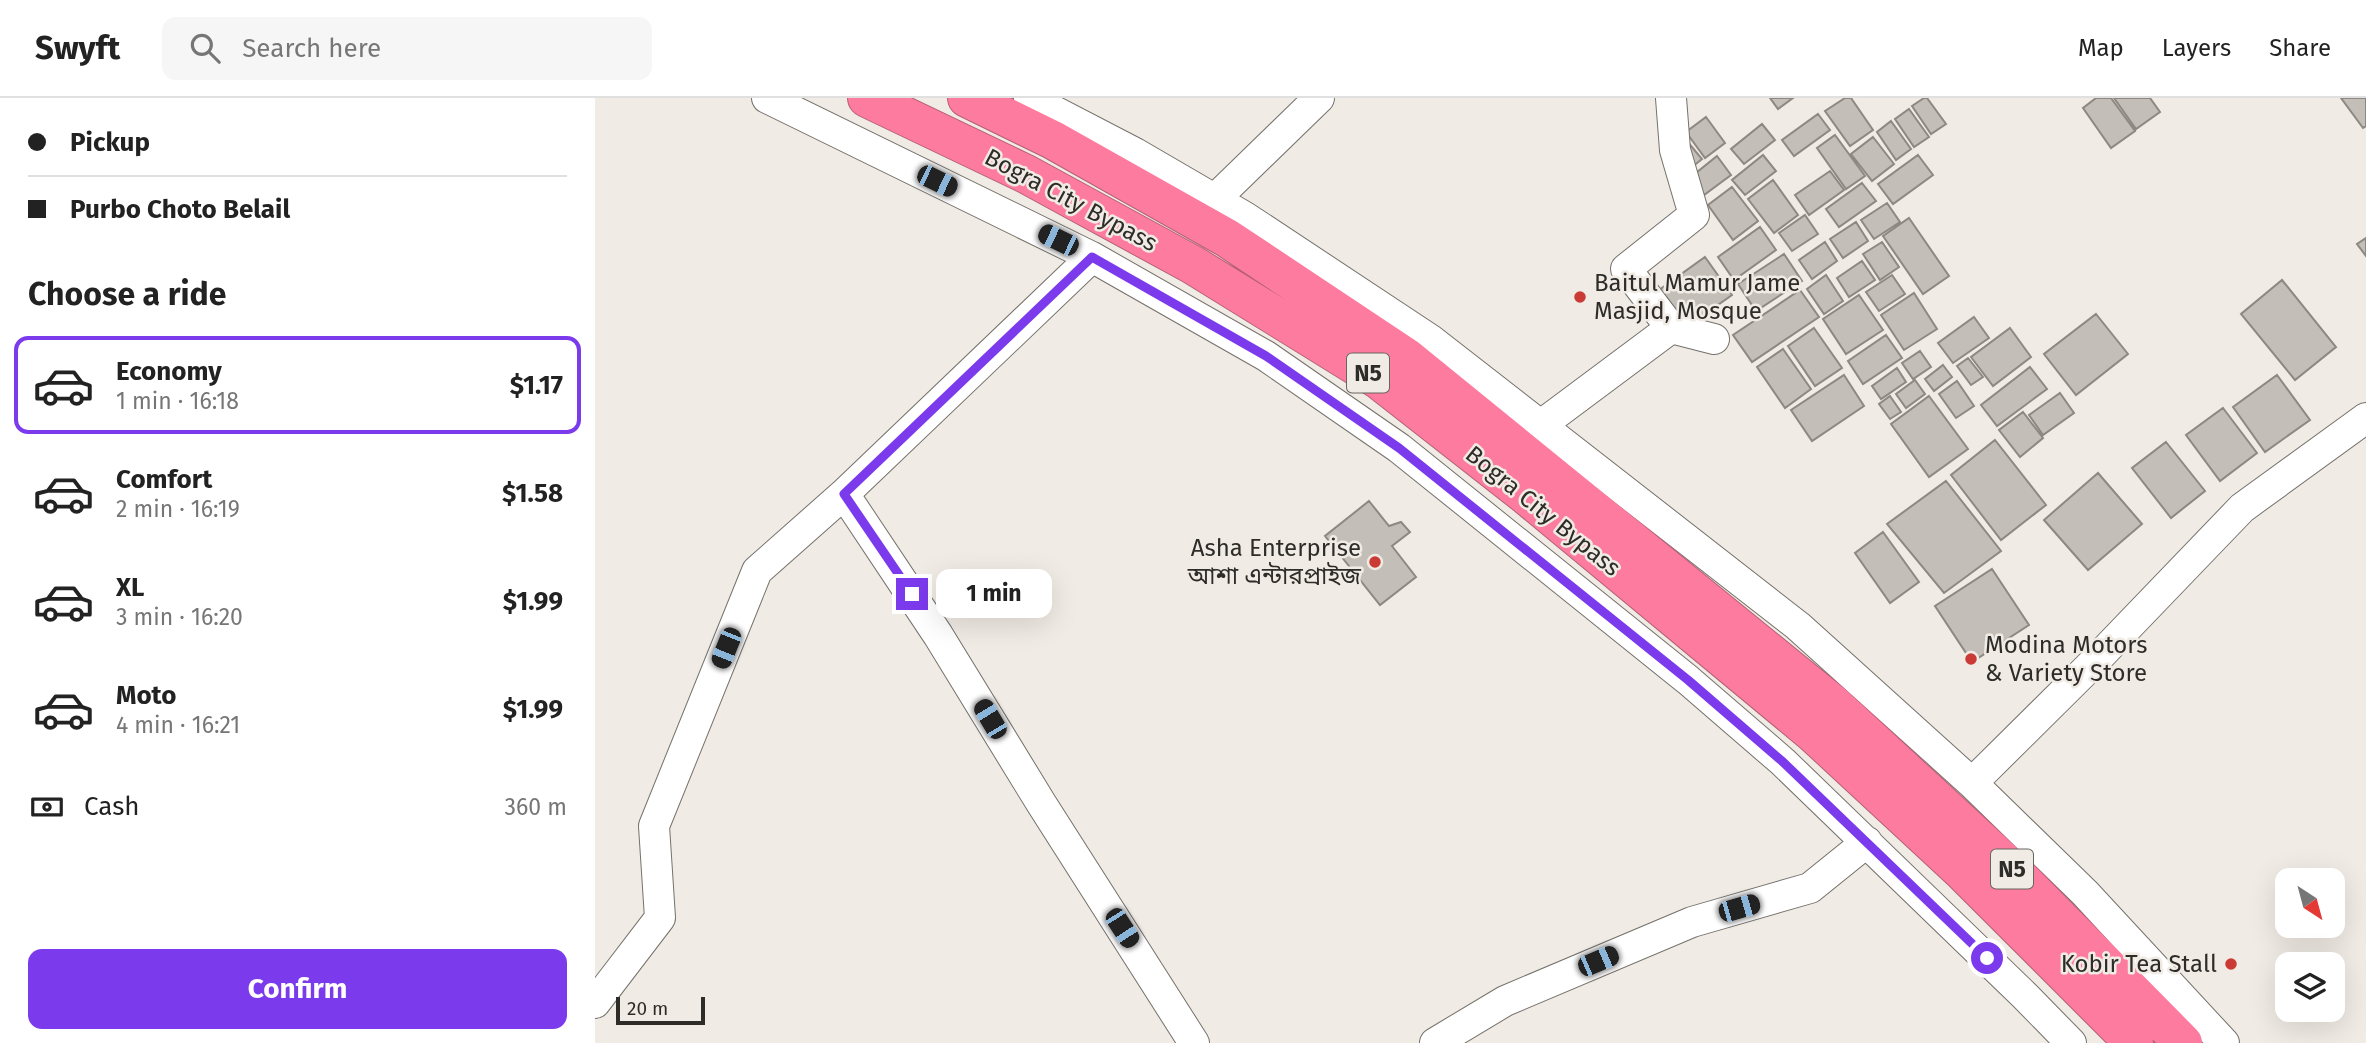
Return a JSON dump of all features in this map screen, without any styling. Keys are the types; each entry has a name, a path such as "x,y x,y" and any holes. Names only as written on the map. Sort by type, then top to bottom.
{"highway":[{"name":"Bogra City Bypass","path":"867,98 1026,174 1193,265 1379,380 1823,718 2003,861 2183,1043"},
{"name":"Bogra City Bypass","path":"967,98 1053,140 1227,238 1406,357 1823,718 1962,871 2134,1043"}],"street":[{"path":"767,98 1092,257 1266,356 1399,448 1688,680 1783,762 2071,1043"},
{"path":"1029,98 1135,153 1215,200 1431,340 1798,626 1972,783 2085,893 2224,1043"},
{"path":"1215,200 1319,98"},
{"path":"1671,98 1675,150 1694,215 1626,270 1671,328 1714,339"},
{"path":"595,1003 660,918 654,826 757,571 844,494 1092,257"},
{"path":"1541,425 1671,328"},
{"path":"1972,783 2092,664 2242,508 2366,418"},
{"path":"844,494 938,635 1194,1043"},
{"path":"1435,1043 1505,1001 1692,922 1810,888 1867,842"}],"building":[{"path":"1770,98 1793,98 1778,109"},
{"path":"1845,98 1851,98 1873,130 1850,146 1825,111"},
{"path":"1927,98 1946,124 1931,134 1912,106"},
{"path":"2096,98 2111,98 2135,131 2111,148 2083,108"},
{"path":"2114,98 2150,98 2160,112 2136,129"},
{"path":"2341,98 2366,98 2366,126 2363,128"},
{"path":"1909,109 1929,137 1914,147 1895,119"},
{"path":"1818,114 1830,130 1794,156 1782,140"},
{"path":"1706,117 1725,143 1705,158 1686,132"},
{"path":"1891,121 1911,149 1896,160 1877,132"},
{"path":"1762,124 1775,140 1744,164 1731,149"},
{"path":"1835,135 1865,176 1846,189 1817,148"},
{"path":"1873,137 1894,164 1872,181 1851,154"},
{"path":"1687,141 1702,159 1692,167"},
{"path":"1763,155 1776,171 1745,195 1732,180"},
{"path":"1918,155 1933,175 1893,204 1878,184"},
{"path":"1717,156 1731,175 1704,195 1691,177"},
{"path":"1830,171 1844,190 1809,215 1795,195"},
{"path":"1773,180 1798,215 1774,233 1748,199"},
{"path":"1862,183 1876,201 1839,227 1826,209"},
{"path":"1732,187 1758,221 1733,240 1708,205"},
{"path":"1887,203 1900,222 1874,239 1861,220"},
{"path":"1805,215 1818,234 1792,251 1779,233"},
{"path":"1909,218 1949,276 1923,294 1883,236"},
{"path":"1856,222 1868,241 1843,258 1830,239"},
{"path":"1760,227 1776,250 1734,280 1718,257"},
{"path":"2366,238 2366,256 2357,244"},
{"path":"1825,242 1837,261 1812,279 1799,260"},
{"path":"1882,242 1899,267 1880,280 1863,254"},
{"path":"1784,254 1802,281 1756,311 1738,284"},
{"path":"1705,257 1732,295 1685,328 1659,290"},
{"path":"1862,261 1875,280 1849,297 1837,278"},
{"path":"1826,275 1843,301 1824,314 1807,289"},
{"path":"1892,275 1905,294 1879,311 1866,292"},
{"path":"2282,280 2336,347 2295,380 2241,314"},
{"path":"1800,290 1819,317 1752,362 1733,335"},
{"path":"1914,293 1937,329 1904,350 1881,315"},
{"path":"1859,295 1883,330 1846,354 1823,319"},
{"path":"2096,314 2128,354 2076,395 2044,354"},
{"path":"1974,317 1989,338 1953,363 1938,343"},
{"path":"1814,328 1842,368 1815,386 1788,346"},
{"path":"2010,328 2031,357 1993,386 1971,357"},
{"path":"1886,335 1902,358 1863,384 1848,361"},
{"path":"1783,349 1811,389 1785,408 1757,367"},
{"path":"1920,351 1931,367 1913,379 1902,363"},
{"path":"1968,358 1983,377 1971,385 1957,366"},
{"path":"1943,365 1952,377 1934,391 1925,379"},
{"path":"2030,367 2047,389 1997,426 1981,405"},
{"path":"1897,368 1906,382 1881,399 1872,386"},
{"path":"1844,375 1864,406 1812,441 1791,410"},
{"path":"2277,375 2310,420 2265,452 2233,407"},
{"path":"1915,380 1925,394 1906,408 1896,394"},
{"path":"1957,381 1974,406 1956,418 1939,394"},
{"path":"2060,393 2074,413 2043,435 2029,415"},
{"path":"1890,396 1901,412 1890,419 1879,404"},
{"path":"1929,396 1968,449 1929,477 1891,424"},
{"path":"2223,408 2257,453 2220,481 2186,435"},
{"path":"2023,412 2043,438 2020,457 1999,430"},
{"path":"1995,440 2046,505 2001,540 1951,475"},
{"path":"2166,442 2205,491 2171,518 2132,468"},
{"path":"2098,473 2142,524 2088,570 2044,520"},
{"path":"1946,481 2001,551 1944,593 1887,524"},
{"name":"Asha Enterprise আশা এন্টারপ্রাইজ","path":"1369,501 1389,526 1401,522 1410,532 1392,546 1416,577 1380,605 1325,536"},
{"path":"1883,532 1919,582 1890,603 1855,553"},
{"path":"1992,569 2029,625 1972,662 1935,606"}],"place":[{"name":"Baitul Mamur Jame Masjid, Mosque","path":"1580,297"},
{"name":"Asha Enterprise আশা এন্টারপ্রাইজ","path":"1375,562"},
{"name":"Modina Motors & Variety Store","path":"1971,659"},
{"name":"Kobir Tea Stall","path":"2231,964"}],"route":[{"path":"912,594 844,494 1092,257 1266,356 1399,448 1688,680 1783,762 1987,958"}]}
